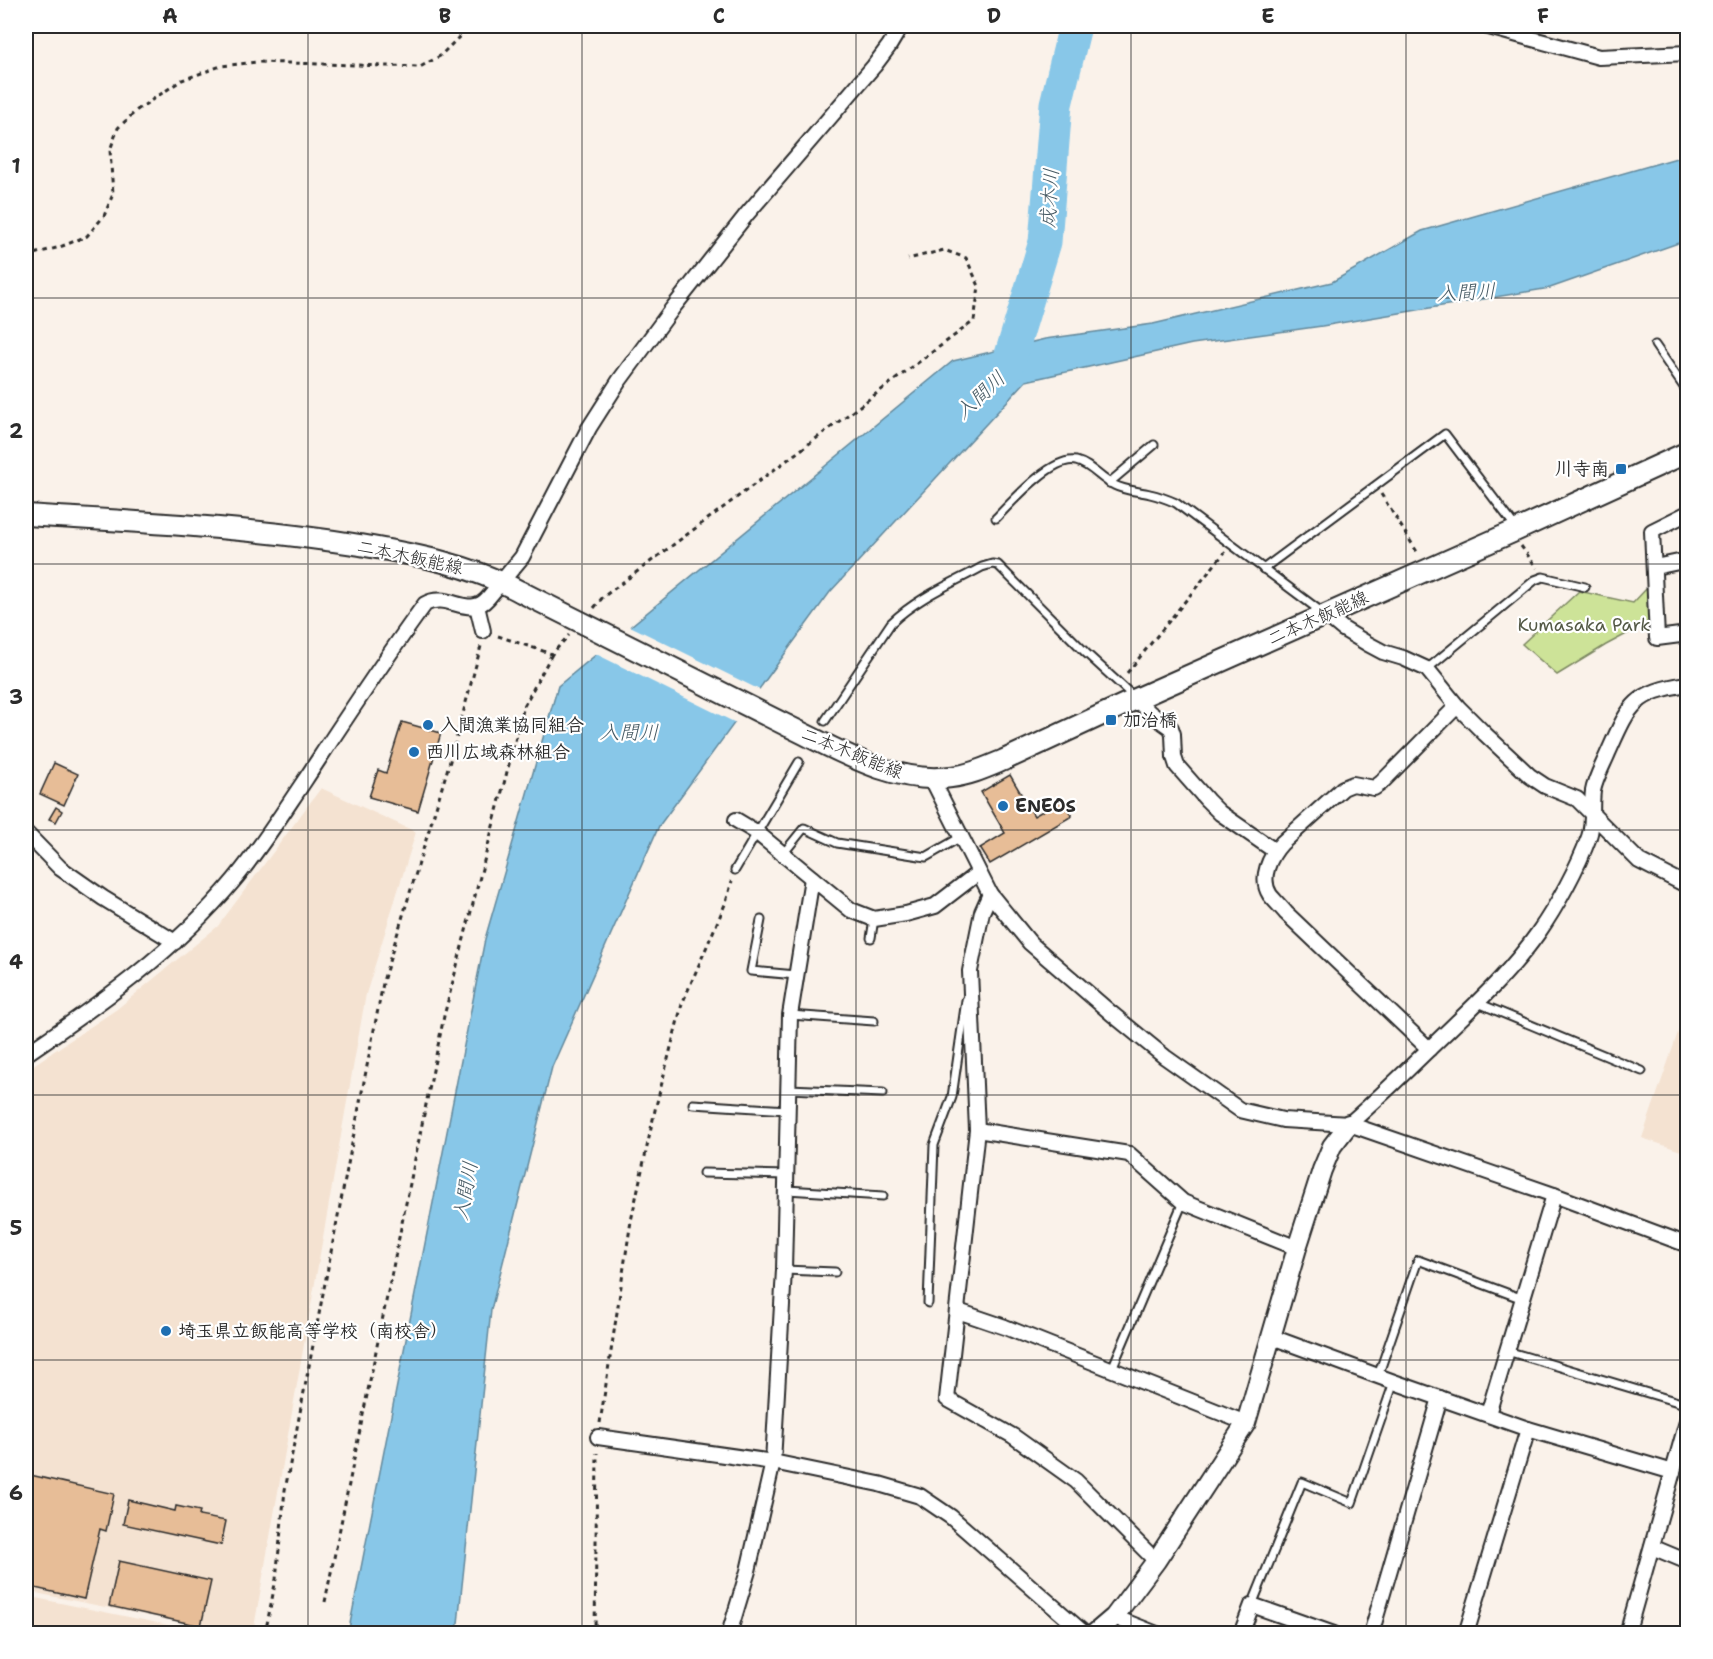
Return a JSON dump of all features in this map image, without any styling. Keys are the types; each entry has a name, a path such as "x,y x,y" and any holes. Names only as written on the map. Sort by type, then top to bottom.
{"main road":[{"name":"二本木飯能線","path":"26,515 228,528 336,541 432,559 486,574 846,754 905,776 932,779 970,773 1004,760 1688,452"}],"street":[{"path":"26,1054 142,971 175,942 234,880 267,837 425,604 433,600 443,600 468,607 485,602 522,557 589,428 619,381 747,214 874,66 901,26"},
{"path":"1485,26 1599,57 1688,53"},
{"path":"1688,513 1652,531 1657,638 1688,634"},
{"path":"1655,567 1688,560"},
{"path":"477,606 483,631"},
{"path":"1325,614 1343,629 1368,644 1427,669 1457,706 1530,776 1545,786 1577,799 1640,861 1688,886"},
{"path":"1094,1634 1114,1617 1156,1561 1246,1423 1297,1248 1332,1146 1349,1124 1478,1003 1515,963 1557,902 1590,834 1594,788 1619,728 1631,706 1651,692 1688,684"},
{"path":"1136,699 1150,713 1171,728 1177,766 1207,800 1220,813 1275,851"},
{"path":"1429,1049 1286,913 1269,894 1266,881 1268,865 1282,843 1343,788 1353,784 1374,788 1381,783 1457,706"},
{"path":"932,779 990,894 1030,943 1110,1013 1165,1057 1240,1110 1283,1120 1349,1124 1554,1195 1688,1245"},
{"path":"736,820 756,832 851,910 874,920 935,906 978,873"},
{"path":"26,833 60,868 103,898 175,942"},
{"path":"729,1634 748,1571 773,1462 784,1270 790,1015 812,878"},
{"path":"990,894 982,912 970,971 977,1130 947,1399 1013,1436 1076,1481 1156,1561"},
{"path":"977,1130 1129,1155 1183,1202 1297,1248"},
{"path":"1488,1414 1554,1195"},
{"path":"958,1311 1005,1327 1246,1423"},
{"path":"1272,1337 1528,1429 1673,1472"},
{"path":"1371,1634 1440,1398"},
{"path":"1627,1634 1688,1418"},
{"path":"1466,1634 1528,1429"},
{"path":"598,1437 773,1462 879,1484 920,1496 951,1517 1085,1634"},
{"path":"1652,1547 1688,1562"},
{"path":"1241,1634 1252,1605 1334,1634"},
{"path":"1114,1617 1157,1634"}],"lane":[{"path":"1655,345 1688,393"},
{"path":"1263,569 1445,434 1514,532"},
{"path":"1109,483 1154,445"},
{"path":"996,518 1032,483 1059,462 1075,461 1093,469 1109,483 1124,489 1162,496 1176,503 1325,614"},
{"path":"825,721 891,623 902,612 916,602 992,564 998,566 1136,699"},
{"path":"1427,669 1535,580 1544,577 1585,587"},
{"path":"735,870 799,762"},
{"path":"783,854 804,828 837,843 926,857 961,837"},
{"path":"761,920 751,971 796,975"},
{"path":"871,938 874,920"},
{"path":"928,1303 934,1145 952,1097 970,971"},
{"path":"1478,1003 1641,1071"},
{"path":"790,1015 874,1021"},
{"path":"789,1089 883,1093"},
{"path":"693,1104 788,1110"},
{"path":"703,1173 787,1175"},
{"path":"787,1190 883,1196"},
{"path":"1111,1371 1183,1202"},
{"path":"1378,1376 1418,1260 1523,1299"},
{"path":"784,1270 835,1272"},
{"path":"1507,1351 1688,1406"},
{"path":"1252,1605 1302,1482 1352,1503 1394,1382"}],"path":[{"path":"26,256 60,247 87,236 104,216 113,194 110,150 118,128 137,110 182,81 221,66 256,62 420,67 440,56 470,26"},
{"path":"588,614 603,597 974,321 980,286 966,258 944,250 908,259"},
{"path":"1376,485 1428,569"},
{"path":"1514,532 1544,577"},
{"path":"1118,684 1231,545"},
{"path":"326,1602 444,1016 524,706 552,654 574,630"},
{"path":"265,1634 276,1579 285,1490 384,978 453,751 483,631 552,654"},
{"path":"595,1634 598,1437 631,1221 655,1110 682,1004 726,902 735,870"}],"shaded area":[{"name":"埼玉県立飯能高等学校（南校舎）","path":"321,788 416,832 366,994 253,1633 234,1633 26,1591 26,1070 117,1009 218,926"},
{"path":"1685,1012 1688,1013 1687,1153 1642,1138"},
{"path":"26,1596 207,1633 26,1633"}],"green space":[{"name":"Kumasaka Park","path":"1648,587 1651,621 1557,675 1522,644 1579,591 1633,603"}],"water":[{"name":"入間川","path":"1687,155 1687,240 1550,288 1322,326 1192,344 1026,381 830,592 659,826 552,1067 491,1310 457,1633 348,1634 485,939 558,686 953,361 1045,339 1153,324 1332,282 1422,231"}],"pier":[{"path":"628,625 762,691 738,724 594,653"}],"building":[{"name":"西川広域森林組合","path":"402,722 441,733 418,811 369,797 378,770 386,773"},
{"path":"54,763 78,774 64,805 40,794"},
{"path":"1010,775 1034,816 1062,800 1072,816 990,864 980,848 1005,833 981,792"},
{"path":"56,807 62,811 56,822 49,819"},
{"path":"26,1474 114,1494 106,1531 100,1529 84,1599 26,1586"},
{"path":"128,1500 175,1511 176,1506 200,1511 199,1516 226,1521 221,1545 123,1524"},
{"path":"119,1561 211,1581 201,1626 109,1606"}],"waterway":[{"name":"成木川","path":"1007,368 1045,242 1056,104 1075,26"}],"place":[{"name":"川寺南","path":"1621,469"},
{"name":"加治橋","path":"1111,720"},
{"name":"入間漁業協同組合","path":"428,725"},
{"name":"西川広域森林組合","path":"414,752"},
{"name":"ENEOS","path":"1003,806"},
{"name":"埼玉県立飯能高等学校（南校舎）","path":"166,1331"}]}
